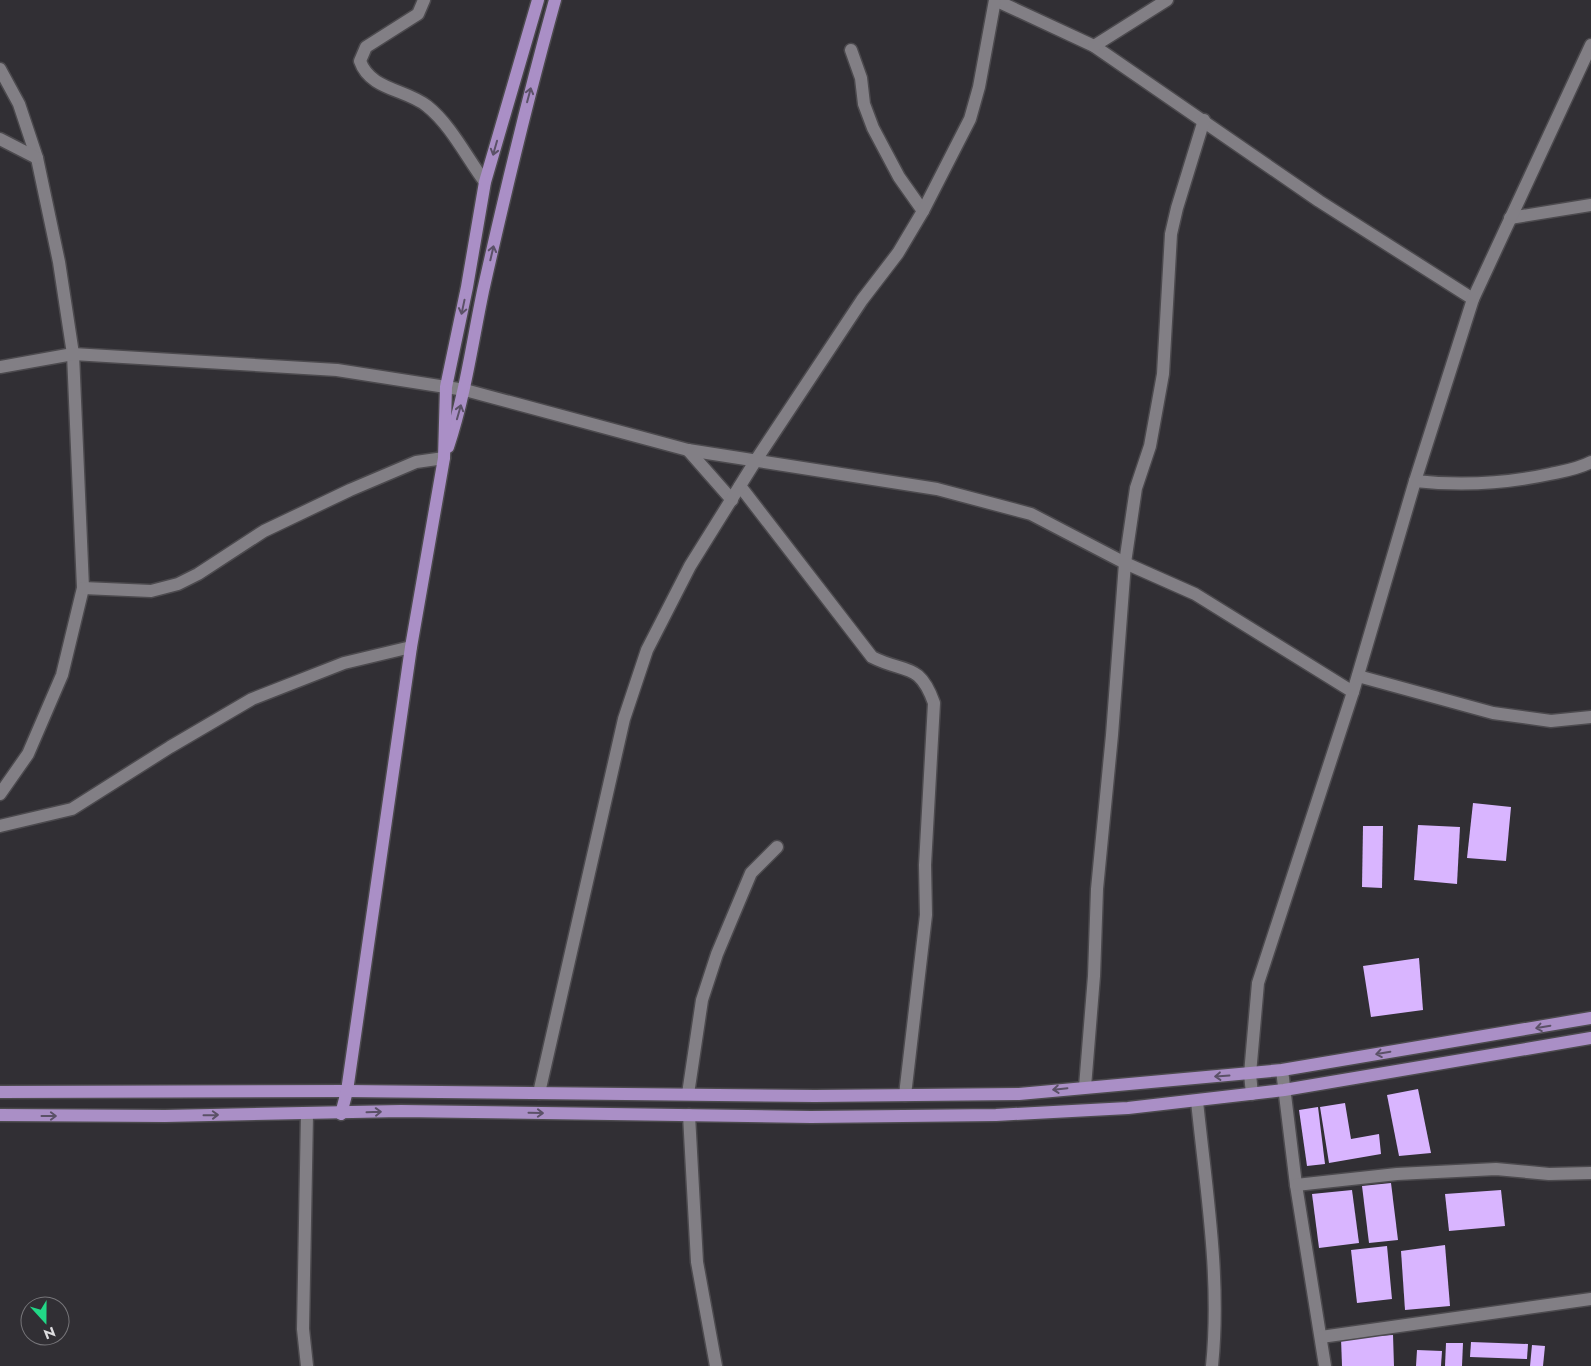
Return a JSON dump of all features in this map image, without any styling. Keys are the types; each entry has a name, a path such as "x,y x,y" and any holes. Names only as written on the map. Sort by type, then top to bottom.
{"main road":[{"path":"444,458 446,387 467,287 485,182 538,0"},
{"path":"341,1114 347,1091 411,647 444,458 465,390 482,294 520,129 555,0"},
{"path":"0,1092 347,1091 905,1095 1019,1094 1282,1070 1591,1018"},
{"path":"0,1115 165,1116 341,1114 401,1111 811,1117 996,1115 1197,1101 1284,1090 1591,1038"}],"street":[{"path":"424,0 418,14 366,47 360,61 364,73 378,82 427,105 442,120 485,182"},
{"path":"540,1093 624,719 647,650 690,566 756,460 862,300 898,253 922,211 970,119 979,87 995,0 1094,46 1319,201 1473,299"},
{"path":"1094,46 1167,0"},
{"path":"1252,1094 1250,1074 1258,983 1358,676 1414,481 1473,299 1591,45"},
{"path":"851,50 861,78 864,104 873,128 899,177 922,211"},
{"path":"0,68 19,104 37,158 58,262 73,354 83,588 62,675 28,754 0,794"},
{"path":"1085,1087 1094,976 1097,888 1112,735 1125,563 1136,488 1150,446 1163,374 1171,234 1204,120"},
{"path":"0,139 37,158"},
{"path":"1510,218 1591,204"},
{"path":"0,367 73,354 336,370 465,390 688,450 937,489 1031,514 1125,563 1195,594 1353,692"},
{"path":"688,450 732,500"},
{"path":"83,588 151,591 178,584 198,574 264,531 350,490 416,462 444,458"},
{"path":"1414,481 1464,485 1518,481 1580,468 1591,462"},
{"path":"740,486 872,657 911,670 927,684 934,703 925,865 926,915 905,1095"},
{"path":"0,826 72,809 170,747 252,699 344,664 411,647"},
{"path":"1358,676 1493,713 1551,721 1591,717"},
{"path":"688,1094 702,1000 717,954 751,873 777,847"},
{"path":"1282,1070 1296,1185 1325,1366"},
{"path":"1197,1101 1214,1270 1216,1330 1212,1366"},
{"path":"307,1114 303,1329 307,1366"},
{"path":"689,1115 697,1262 716,1366"},
{"path":"1296,1185 1397,1174 1496,1169 1549,1174 1591,1173"},
{"path":"1321,1337 1591,1299"}],"building":[{"path":"1473,803 1511,807 1506,861 1467,858"},
{"path":"1418,825 1460,827 1457,884 1414,880"},
{"path":"1363,826 1383,826 1382,888 1362,887"},
{"path":"1419,958 1423,1010 1371,1017 1363,966"},
{"path":"1418,1089 1431,1153 1399,1156 1387,1095"},
{"path":"1345,1103 1351,1139 1379,1134 1381,1154 1329,1163 1320,1107"},
{"path":"1318,1107 1325,1164 1307,1166 1299,1110"},
{"path":"1391,1183 1398,1240 1369,1243 1362,1186"},
{"path":"1352,1190 1359,1243 1319,1248 1312,1194"},
{"path":"1501,1190 1505,1226 1449,1231 1445,1194"},
{"path":"1445,1245 1450,1306 1405,1310 1401,1251"},
{"path":"1387,1246 1392,1299 1357,1303 1351,1250"},
{"path":"1393,1335 1394,1366 1342,1366 1341,1338"},
{"path":"1471,1342 1528,1344 1527,1359 1470,1357"},
{"path":"1446,1343 1463,1343 1462,1366 1445,1366"},
{"path":"1532,1345 1545,1346 1543,1366 1530,1366"},
{"path":"1417,1350 1442,1351 1441,1366 1416,1366"}]}
